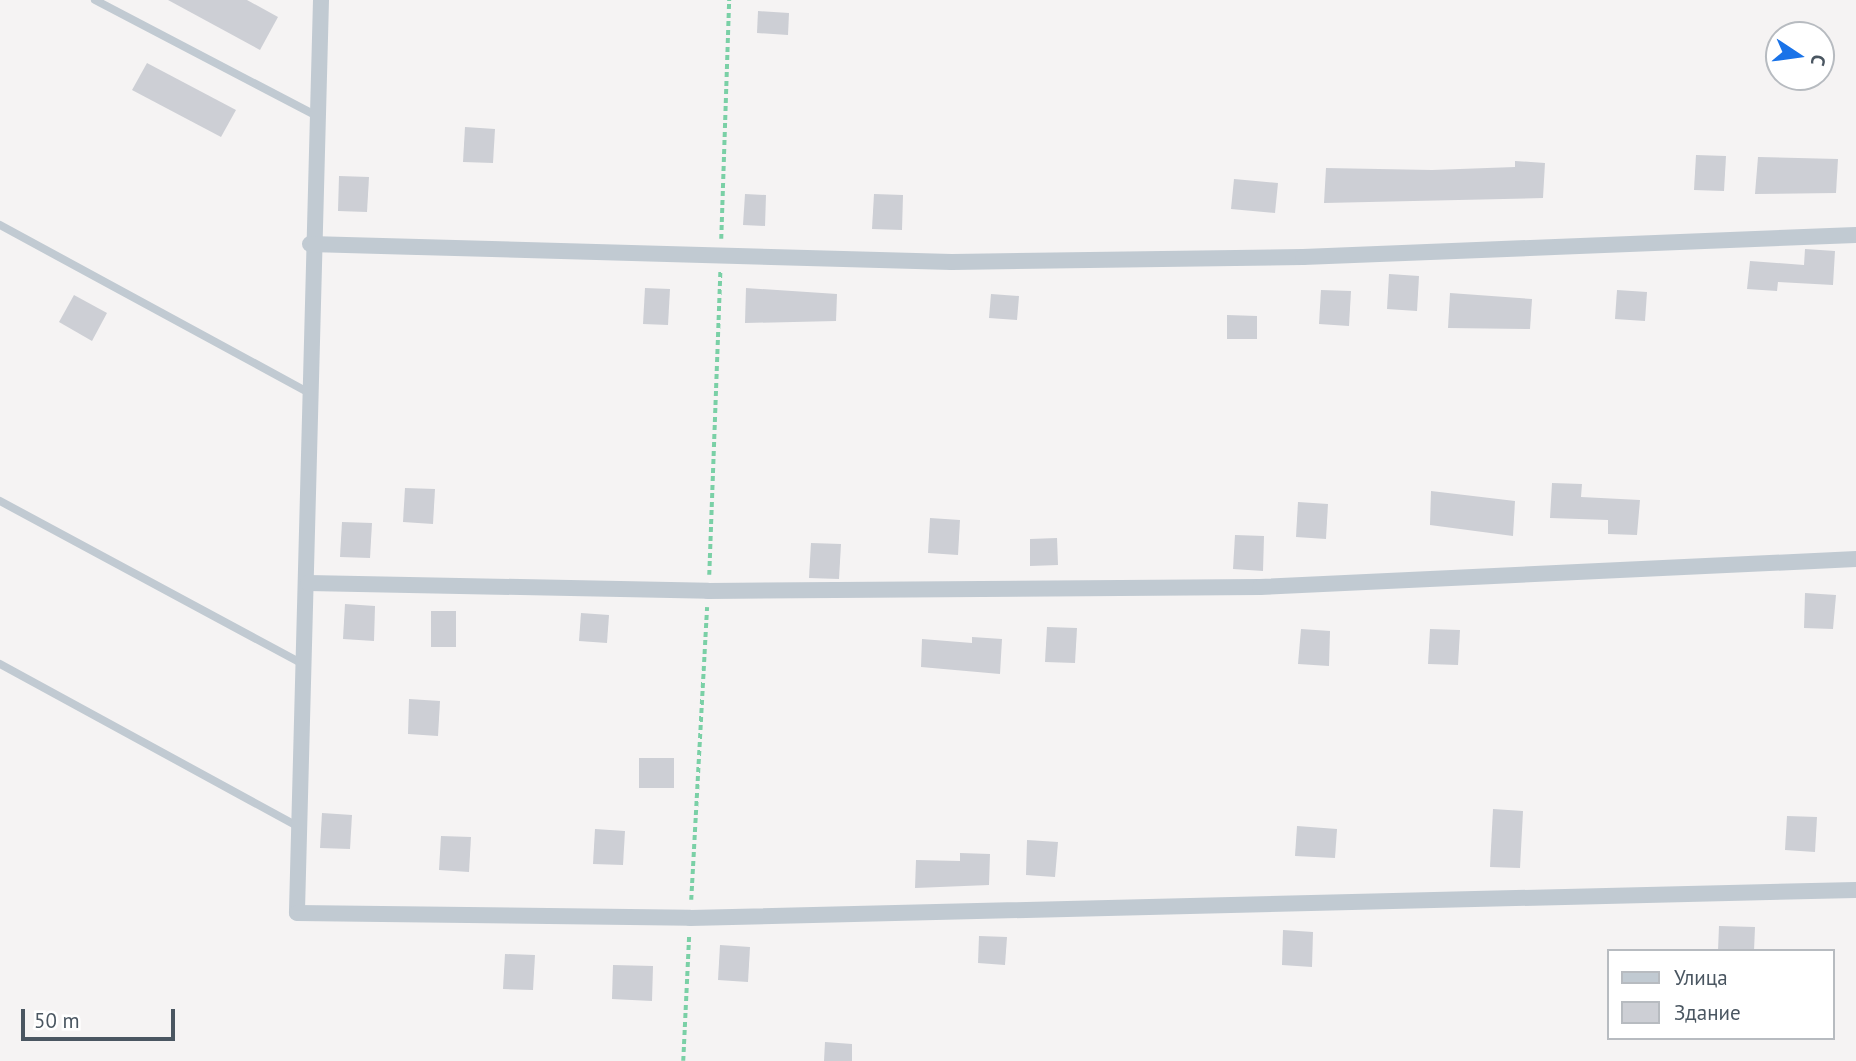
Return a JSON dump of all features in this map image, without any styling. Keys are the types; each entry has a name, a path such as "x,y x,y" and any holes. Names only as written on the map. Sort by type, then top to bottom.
{"street":[{"path":"321,0 310,244 309,583 297,913 690,918 1856,890"},
{"path":"310,244 720,257 1303,257 1856,235"},
{"path":"309,583 708,591 1260,587 1856,559"}],"lane":[{"path":"95,0 315,115"},
{"path":"0,225 310,393"},
{"path":"0,500 306,666"},
{"path":"0,664 300,828"}],"path":[{"path":"684,1061 708,591 729,0"}],"building":[{"path":"168,0 247,0 278,17 260,50"},
{"path":"758,11 789,13 788,35 757,33"},
{"path":"147,63 236,110 221,137 132,90"},
{"path":"465,127 495,129 493,163 463,162"},
{"path":"1696,155 1726,156 1724,191 1694,190"},
{"path":"1758,157 1838,159 1836,193 1755,194"},
{"path":"1515,161 1545,163 1543,198 1324,203 1326,168 1432,170 1515,167"},
{"path":"339,176 369,177 367,212 338,211"},
{"path":"1234,179 1278,183 1275,213 1231,209"},
{"path":"745,194 766,195 765,226 743,225"},
{"path":"874,194 903,195 902,230 872,229"},
{"path":"1805,249 1835,251 1833,285 1778,282 1777,291 1747,289 1750,261 1804,265"},
{"path":"1389,274 1419,276 1417,311 1387,309"},
{"path":"645,288 670,289 668,325 643,324"},
{"path":"746,288 837,294 836,321 745,323"},
{"path":"1321,290 1351,291 1349,326 1319,324"},
{"path":"1617,290 1647,292 1645,321 1615,319"},
{"path":"1450,293 1532,299 1530,329 1448,328"},
{"path":"991,294 1019,296 1017,320 989,318"},
{"path":"74,295 107,313 92,341 59,322"},
{"path":"1227,315 1257,316 1257,339 1227,339"},
{"path":"1552,483 1582,484 1581,497 1640,500 1637,535 1608,534 1608,520 1550,518"},
{"path":"405,488 435,489 433,524 403,522"},
{"path":"1431,491 1515,501 1513,536 1430,525"},
{"path":"1298,502 1328,504 1326,539 1296,537"},
{"path":"930,518 960,520 958,555 928,553"},
{"path":"342,522 372,523 370,558 340,557"},
{"path":"1235,535 1264,536 1263,571 1233,569"},
{"path":"1057,538 1058,565 1030,566 1030,539"},
{"path":"811,543 841,544 839,579 809,578"},
{"path":"1805,593 1836,595 1833,629 1804,628"},
{"path":"345,604 375,606 374,641 343,639"},
{"path":"431,611 456,611 456,647 431,647"},
{"path":"581,613 609,615 607,643 579,641"},
{"path":"1047,627 1077,628 1075,663 1045,662"},
{"path":"1301,629 1330,631 1329,666 1298,664"},
{"path":"1430,629 1460,630 1458,665 1428,664"},
{"path":"972,637 1002,639 1000,674 921,667 922,639 972,643"},
{"path":"409,699 440,701 438,736 408,734"},
{"path":"639,758 674,758 674,788 639,788"},
{"path":"1493,809 1523,811 1520,868 1490,867"},
{"path":"322,813 352,815 350,849 320,848"},
{"path":"1787,816 1817,817 1815,852 1785,850"},
{"path":"1297,826 1337,829 1335,858 1295,856"},
{"path":"595,829 625,831 623,865 593,864"},
{"path":"441,836 471,837 469,872 439,870"},
{"path":"1027,840 1058,842 1055,877 1026,875"},
{"path":"960,853 990,854 989,885 915,888 916,860 960,861"},
{"path":"1719,926 1755,927 1754,949 1718,949"},
{"path":"1283,930 1313,932 1312,967 1282,965"},
{"path":"979,936 1007,937 1005,965 978,963"},
{"path":"720,945 750,947 748,982 718,980"},
{"path":"505,954 535,955 533,990 503,989"},
{"path":"613,965 653,966 652,1001 612,999"},
{"path":"825,1042 852,1044 852,1061 824,1061"}]}
